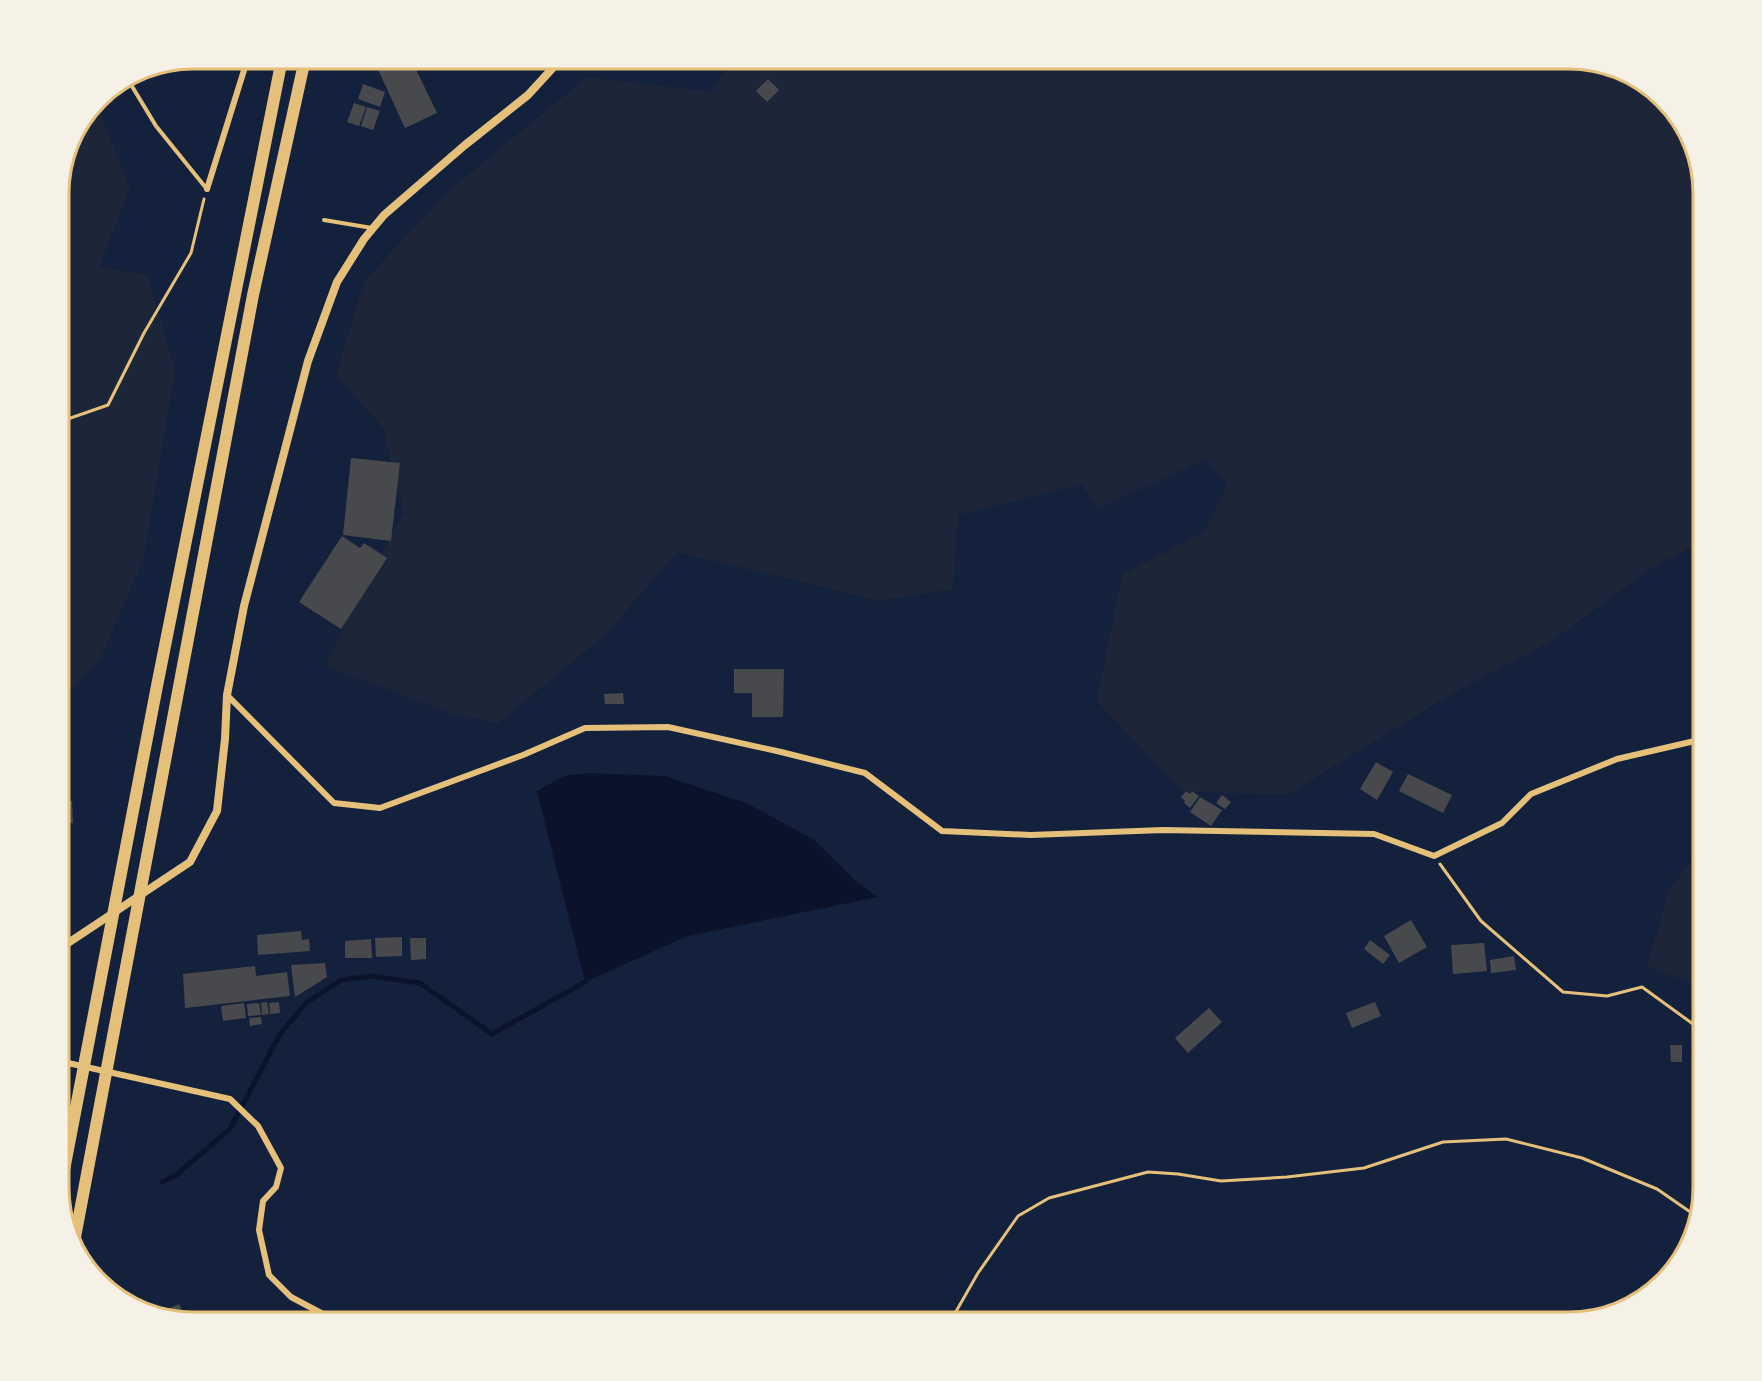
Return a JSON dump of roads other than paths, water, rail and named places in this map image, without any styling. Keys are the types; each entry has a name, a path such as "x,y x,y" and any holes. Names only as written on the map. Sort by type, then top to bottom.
{"highway":[{"path":"69,1143 280,69"},
{"path":"76,1230 253,295 303,69"}],"street":[{"path":"207,189 244,69"},
{"path":"69,942 190,862 216,811 228,694 244,606 308,361 337,282 372,228 384,215 465,145 528,95 551,69"},
{"path":"228,694 334,803 380,808 523,755 585,728 668,727 865,773 942,831 1031,835 1163,830 1374,834 1434,856 1502,823 1531,794 1617,759 1693,741"},
{"path":"69,1063 232,1101 258,1126 281,1168 276,1188 263,1201 259,1230 269,1275 291,1297 318,1312"}],"lane":[{"path":"132,86 156,126 207,189"},
{"path":"324,220 372,228"}],"waterway":[{"path":"162,1182 176,1175 230,1129 280,1034 306,1003 341,980 372,976 420,983 492,1034 585,982"}]}
